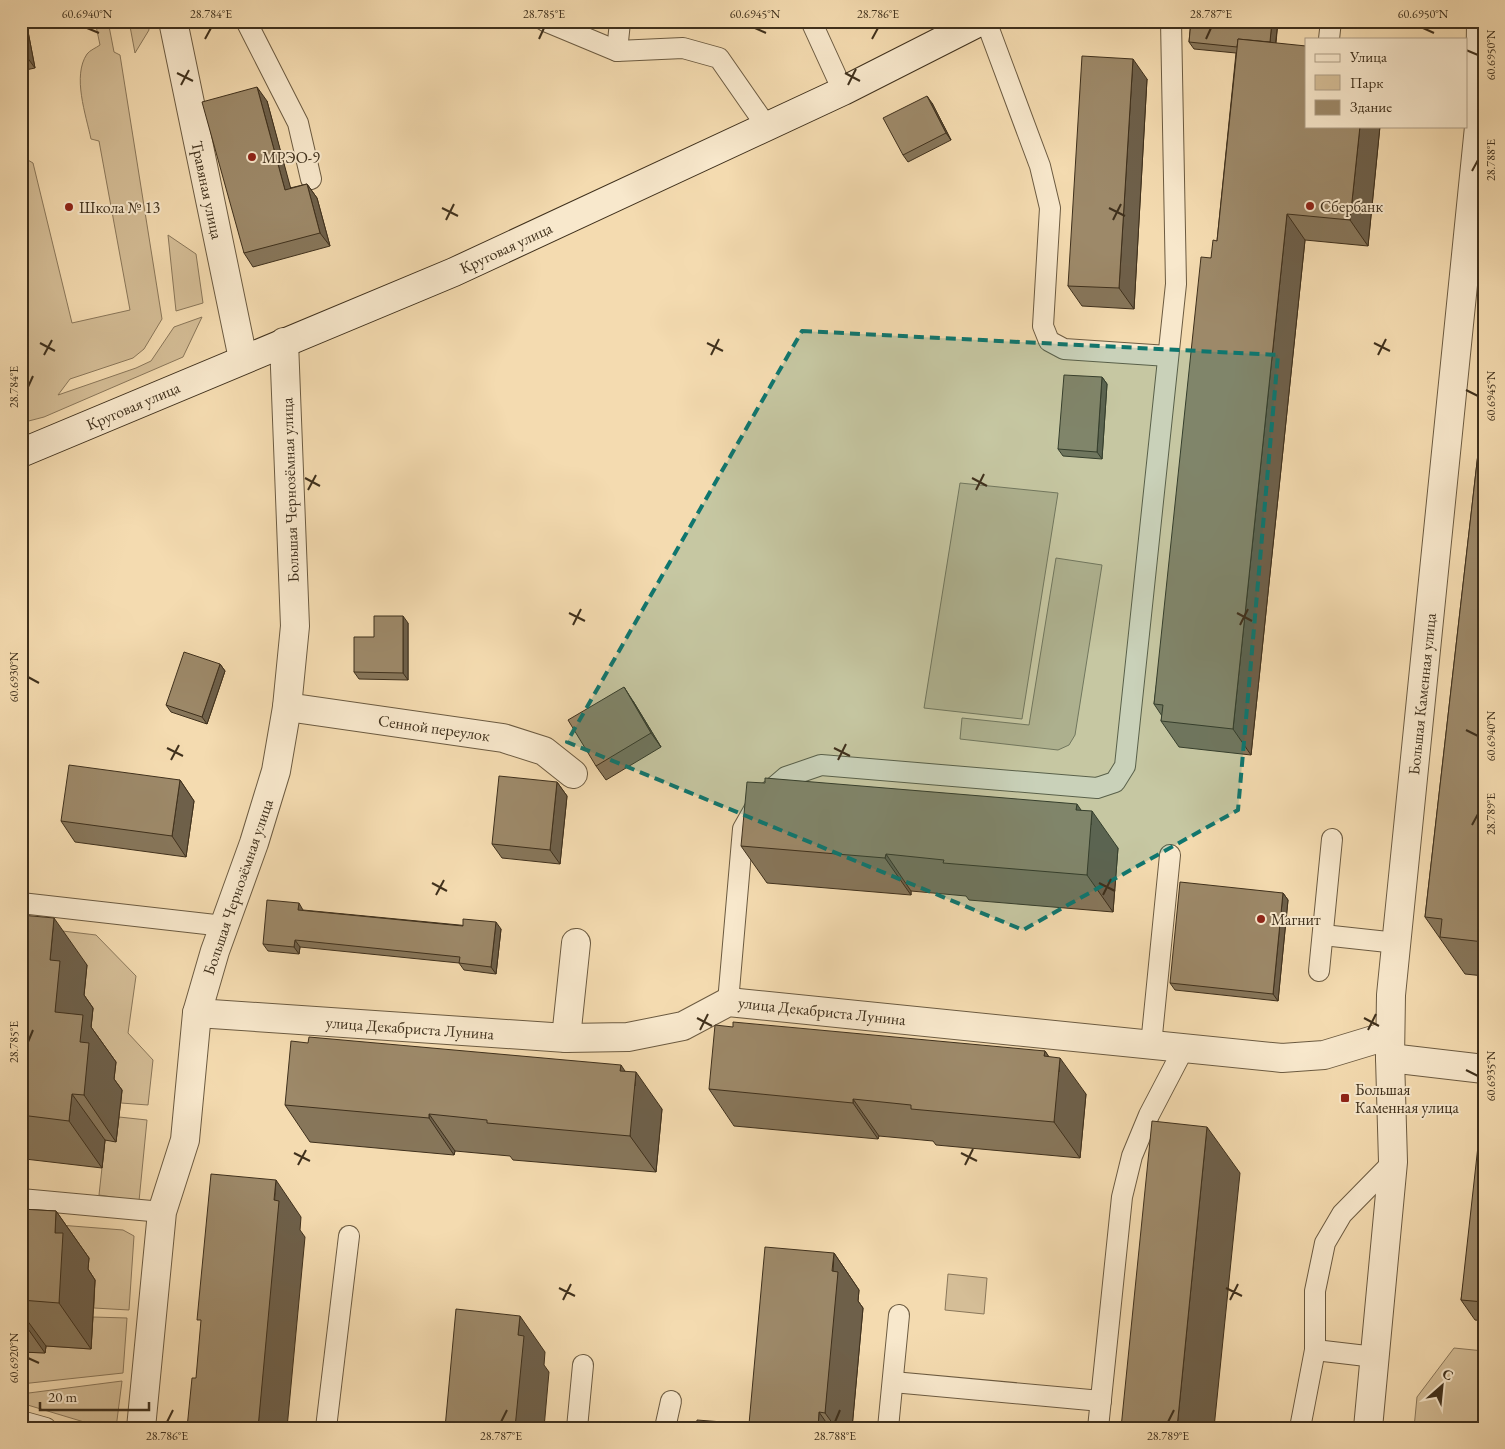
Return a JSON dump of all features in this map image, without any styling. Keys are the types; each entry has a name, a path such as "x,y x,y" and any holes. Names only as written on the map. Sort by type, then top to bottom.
{"street":[{"name":"Травяная улица","path":"173,21 243,359"},
{"name":"Круговая улица","path":"21,453 454,272 843,91 981,21"},
{"name":"Большая Каменная улица","path":"1368,1428 1393,1162 1390,1046 1391,995 1480,117 1481,21"},
{"name":"Большая Чернозёмная улица","path":"141,1428 162,1212 185,1140 197,1013 276,771 287,707 295,626 284,342"},
{"name":"Сенной переулок","path":"287,707 502,738 544,752 573,774"},
{"path":"566,1038 576,943"},
{"name":"улица Декабриста Лунина","path":"197,1013 566,1038 628,1037 683,1026 728,1002 1282,1058 1324,1055 1390,1046 1484,1069"}],"lane":[{"path":"246,21 298,123 311,179"},
{"path":"545,21 618,51 683,48 719,58 766,127"},
{"path":"811,21 843,91"},
{"path":"986,21 1040,166 1050,208 1043,326 1049,341 1064,349 1168,356"},
{"path":"728,1002 743,829 760,799 786,777 821,765 1097,788 1115,782 1125,766 1176,284 1170,21"},
{"path":"1329,38 1331,21"},
{"path":"618,51 620,22"},
{"path":"1319,971 1332,839"},
{"path":"1151,1045 1170,855"},
{"path":"21,903 224,926"},
{"path":"1322,935 1397,943"},
{"path":"1098,1428 1122,1197 1132,1156 1149,1115 1184,1048"},
{"path":"1300,1428 1314,1350 1315,1290 1325,1243 1342,1214 1393,1162"},
{"path":"21,1199 162,1212"},
{"path":"326,1428 349,1236"},
{"path":"888,1428 899,1315"},
{"path":"1314,1350 1375,1357"},
{"path":"577,1428 583,1365"},
{"path":"893,1382 1101,1401"},
{"path":"665,1428 671,1401"},
{"path":"21,1420 46,1428"}],"highlighted area":[{"path":"802,331 1278,355 1238,810 1023,930 567,742"}],"green space":[{"path":"95,21 108,21 114,52 120,55 162,319 144,349 133,358 70,379 58,395 151,361 174,327 202,317 183,357 44,417 21,423 21,156 33,163 72,323 130,310 99,141 91,139 80,84 83,63 87,54 100,45"},
{"path":"129,21 147,21 149,30 135,53"},
{"path":"168,235 196,254 203,303 176,311"},
{"path":"960,483 1058,493 1022,719 924,708"},
{"path":"1056,558 1102,565 1075,735 1069,745 1058,750 960,739 962,718 1029,725"},
{"path":"54,930 96,935 136,976 128,1033 153,1060 148,1105 121,1103 122,1090 88,1059 93,1008 83,1007"},
{"path":"119,1117 147,1120 139,1201 99,1195 105,1140 116,1141"},
{"path":"21,1222 123,1230 134,1236 129,1310 94,1308 95,1280"},
{"path":"948,1274 987,1278 984,1314 945,1310"},
{"path":"93,1317 127,1318 123,1373 21,1384 21,1352 45,1353 46,1346 91,1349"},
{"path":"1454,1348 1484,1351 1484,1428 1414,1428 1417,1397"},
{"path":"122,1381 116,1428 104,1428 21,1403 21,1394"}],"building":[{"path":"1191,21 1272,21 1270,42 1238,39 1237,47 1189,42"},
{"path":"1238,39 1305,46 1305,128 1360,128 1350,220 1287,214 1233,729 1161,721 1163,705 1154,704 1201,257 1211,258 1213,240 1217,241"},
{"path":"1082,56 1133,59 1119,288 1068,286"},
{"name":"МРЭО-9","path":"257,87 285,190 307,184 320,233 244,253 202,102"},
{"path":"927,96 946,133 903,155 883,118"},
{"path":"1064,375 1102,377 1097,452 1058,449"},
{"path":"1484,401 1484,942 1440,937 1442,919 1425,917"},
{"path":"374,616 403,616 403,673 354,672 354,637 374,637"},
{"path":"184,652 220,664 202,717 166,705"},
{"path":"624,687 651,733 596,766 568,720"},
{"path":"69,765 180,780 172,836 61,821"},
{"path":"499,776 557,782 550,850 492,844"},
{"path":"765,778 1077,804 1076,810 1092,811 1087,875 943,863 944,860 886,854 885,858 741,846 747,782 765,783"},
{"path":"1180,882 1283,893 1273,994 1170,983"},
{"path":"267,900 299,903 298,910 463,926 463,919 496,922 491,967 459,963 460,957 295,940 294,947 263,944"},
{"path":"21,915 54,918 50,960 60,961 55,1012 83,1015 80,1042 89,1043 84,1095 72,1094 69,1121 21,1115"},
{"path":"733,1022 1045,1051 1044,1056 1060,1058 1054,1122 911,1109 911,1105 853,1099 853,1103 709,1089 715,1025 733,1027"},
{"path":"309,1037 621,1065 620,1071 636,1072 630,1136 487,1123 487,1120 429,1114 429,1118 285,1105 291,1041 308,1043"},
{"path":"1152,1121 1207,1127 1177,1428 1121,1428"},
{"path":"1478,1146 1484,1147 1484,1302 1461,1300"},
{"path":"211,1174 276,1180 274,1200 279,1201 258,1428 187,1428 192,1378 196,1378 201,1320 197,1320"},
{"path":"21,1209 56,1211 55,1233 63,1233 59,1303 21,1300"},
{"path":"765,1247 834,1253 832,1271 838,1272 825,1413 819,1412 818,1428 696,1428 697,1420 749,1424"},
{"path":"456,1309 520,1316 518,1335 524,1336 515,1428 445,1428"}],"place":[{"name":"МРЭО-9","path":"252,157"},
{"name":"Сбербанк","path":"1310,206"},
{"name":"Школа № 13","path":"69,207"},
{"name":"Магнит","path":"1261,919"},
{"name":"Большая Каменная улица","path":"1345,1098"}]}
